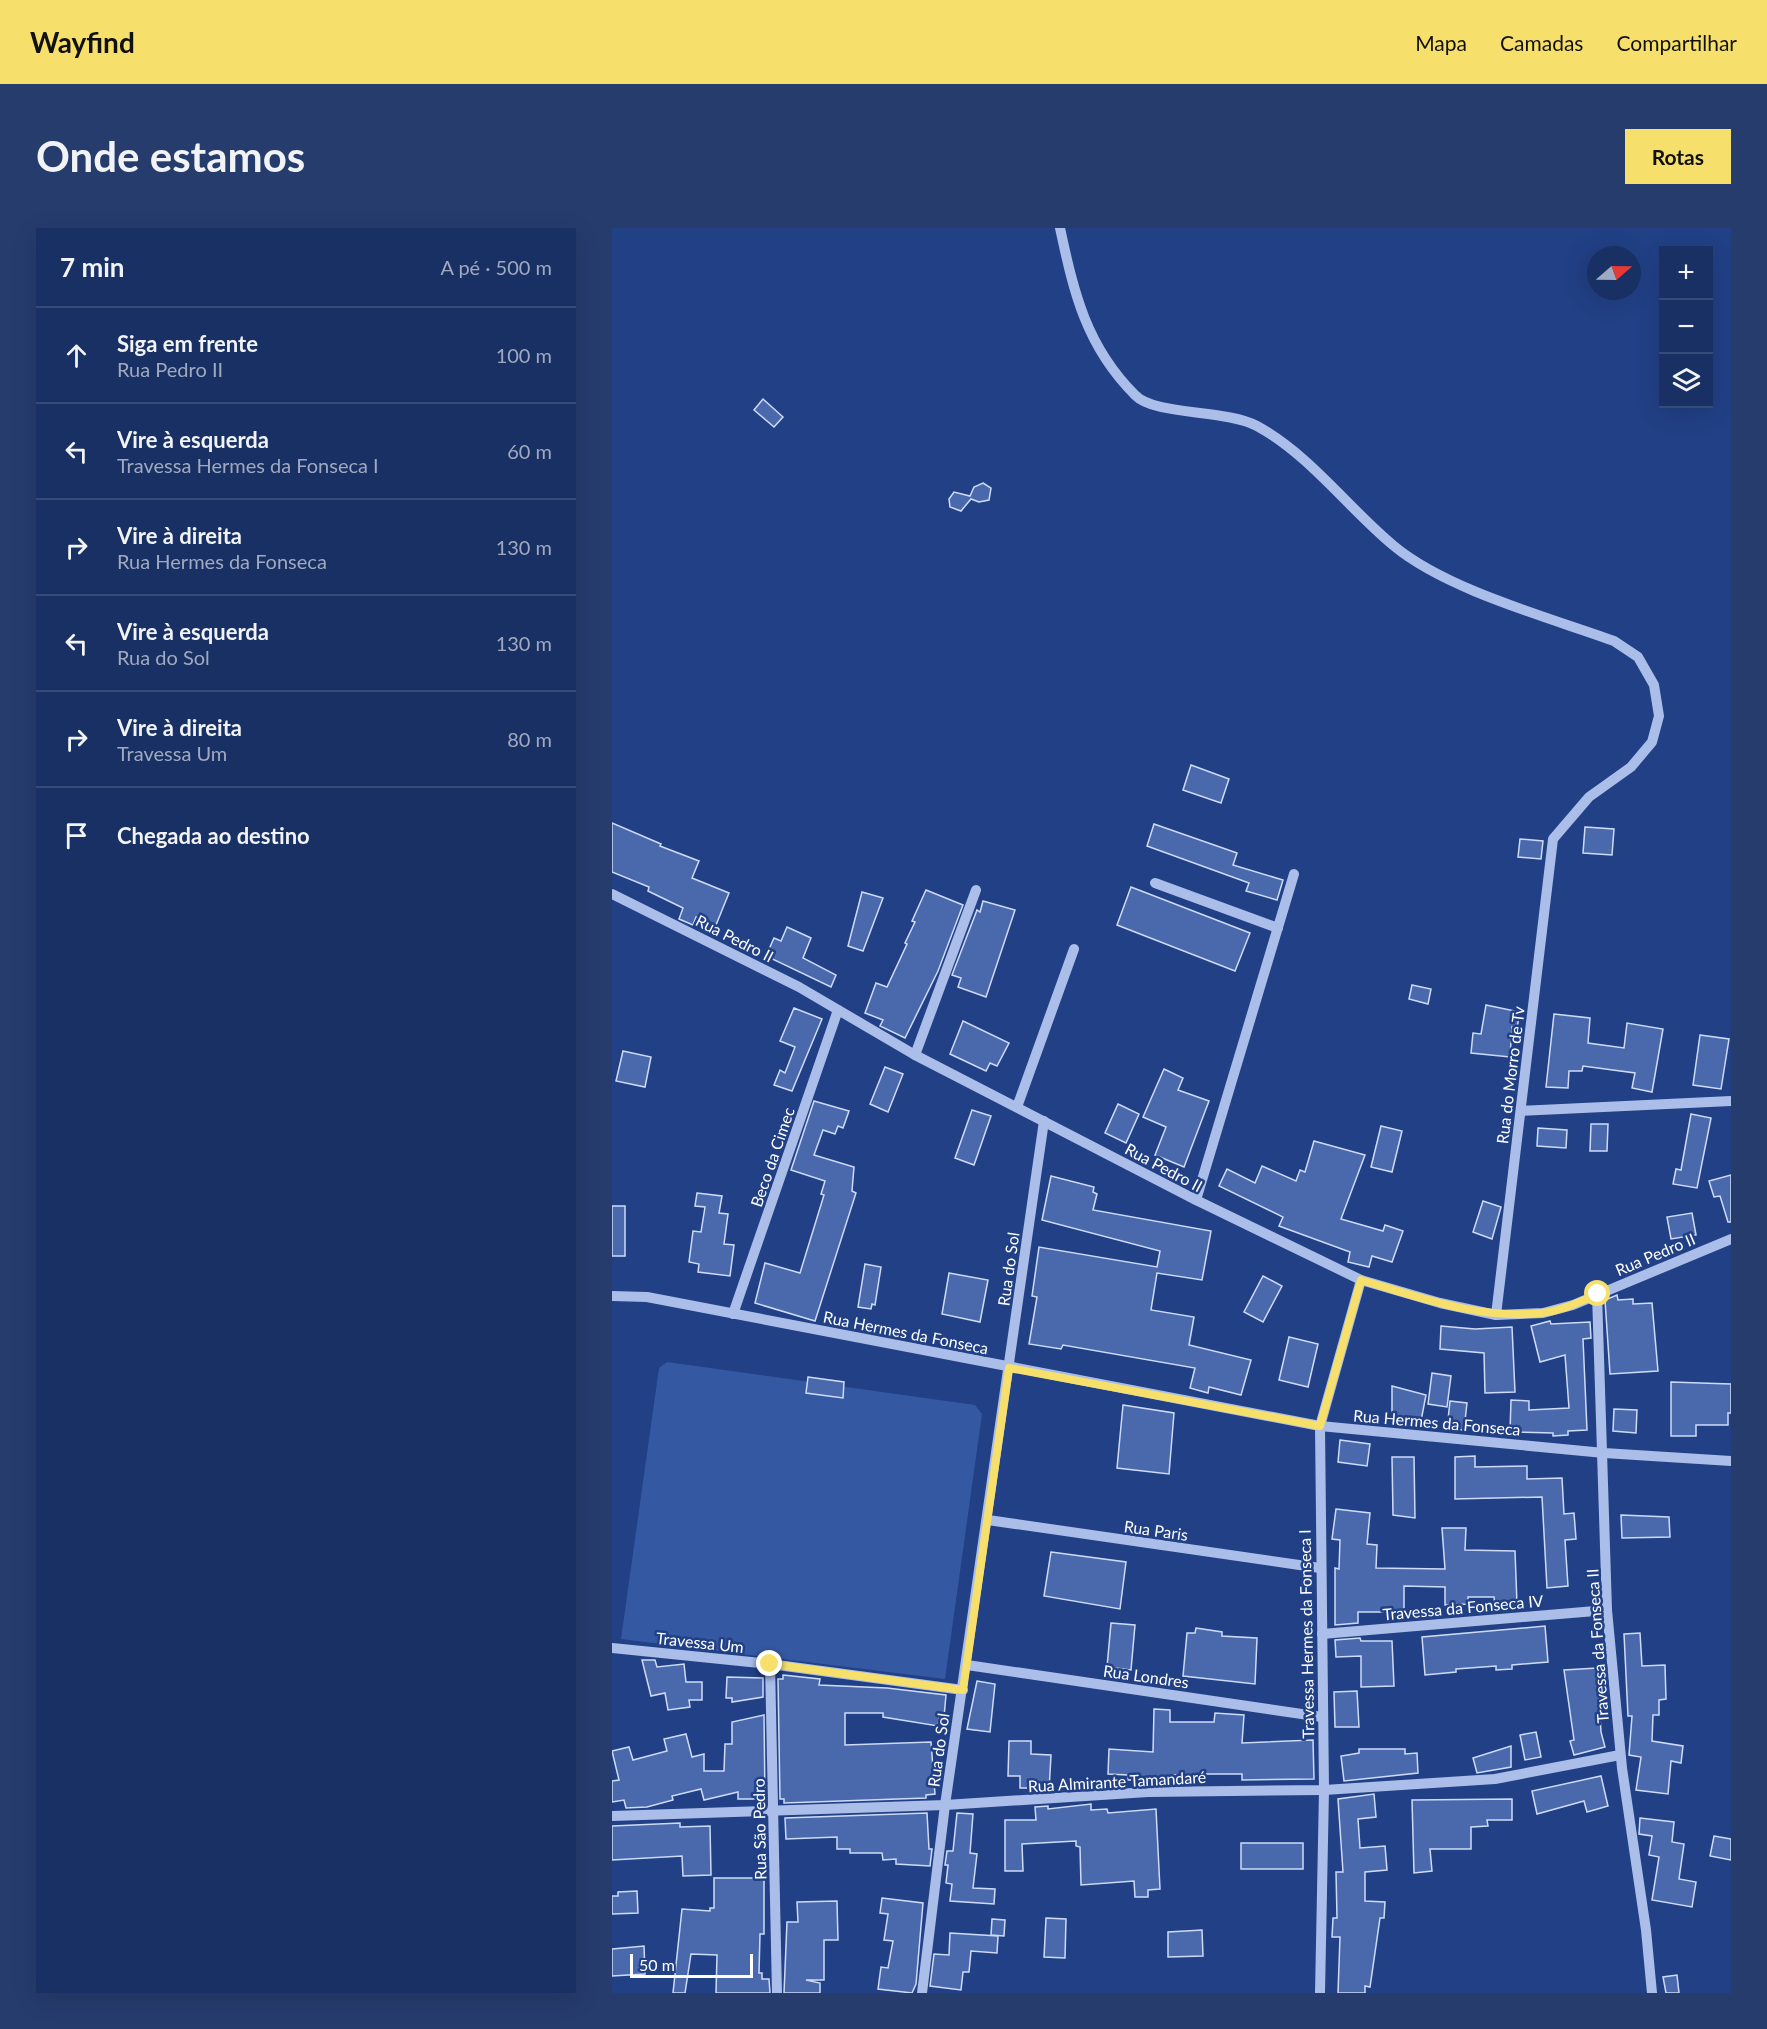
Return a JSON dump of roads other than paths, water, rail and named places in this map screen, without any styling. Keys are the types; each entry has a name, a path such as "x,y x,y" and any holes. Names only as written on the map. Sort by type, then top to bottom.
{"street":[{"name":"Rua do Morro de Tv","path":"1060,228 1086,327 1106,360 1137,397 1156,406 1228,415 1257,426 1297,454 1395,547 1434,573 1614,641 1638,657 1653,685 1659,716 1652,742 1631,767 1589,797 1552,839 1496,1315"},
{"path":"1196,1200 1294,874"},
{"path":"1155,883 1278,928"},
{"path":"915,1055 976,890"},
{"name":"Rua Pedro II","path":"612,894 799,987 915,1055 1196,1200 1361,1280 1440,1303 1496,1315 1543,1313 1598,1294 1731,1239"},
{"path":"1017,1107 1074,949"},
{"name":"Beco da Cimec","path":"733,1314 838,1010"},
{"path":"1521,1111 1731,1101"},
{"name":"Rua do Sol","path":"922,1993 945,1805 1044,1120"},
{"name":"Travessa Hermes da Fonseca I","path":"1320,1993 1324,1790 1320,1426 1361,1280"},
{"name":"Travessa da Fonseca II","path":"1598,1294 1607,1610 1620,1755 1646,1930 1652,1993"},
{"name":"Rua Hermes da Fonseca","path":"612,1296 647,1297 1320,1426 1604,1453 1731,1461"},
{"name":"Rua Paris","path":"988,1520 1320,1568"},
{"name":"Travessa da Fonseca IV","path":"1322,1634 1607,1610"},
{"name":"Travessa Um","path":"612,1648 770,1664 963,1690"},
{"name":"Rua São Pedro","path":"770,1664 777,1993"},
{"name":"Rua Londres","path":"967,1665 1322,1717"},
{"name":"Rua Almirante Tamandaré","path":"612,1816 945,1805 1148,1792 1324,1790 1495,1779 1620,1755"}]}
